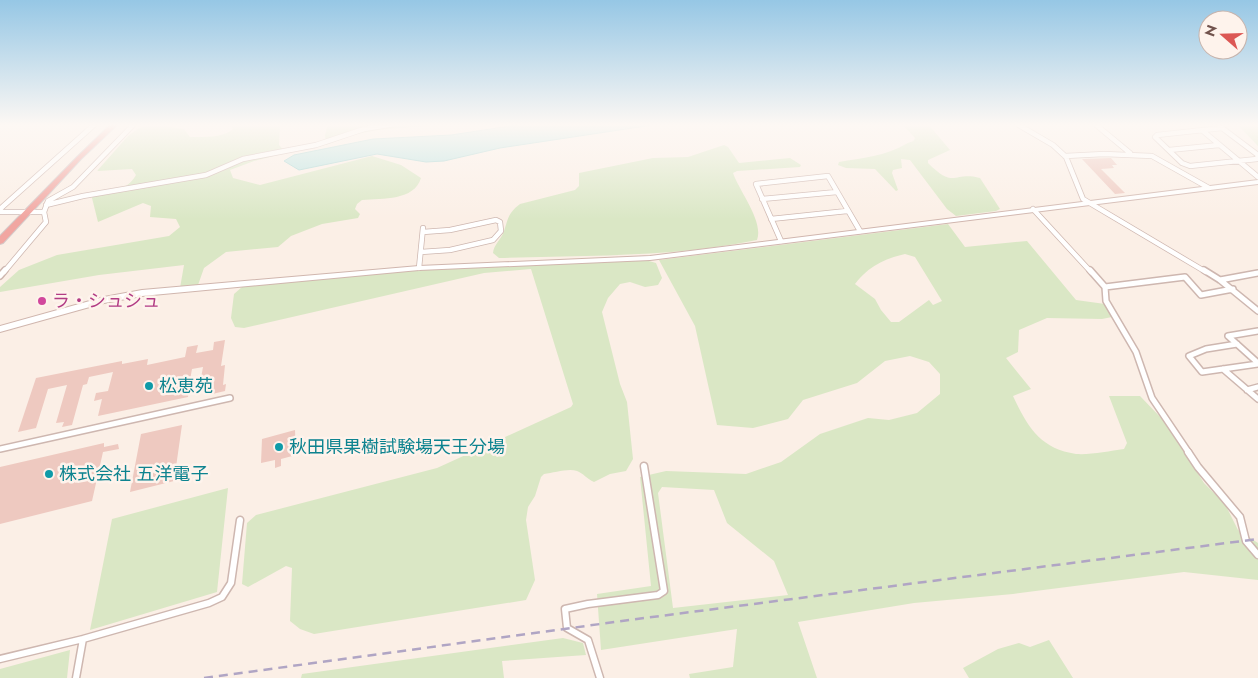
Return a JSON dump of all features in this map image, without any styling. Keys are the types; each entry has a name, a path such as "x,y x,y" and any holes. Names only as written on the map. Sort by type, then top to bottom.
{"highway":[{"path":"0,241 26,212 83,156"}],"street":[{"path":"0,211 60,156"},
{"path":"0,276 46,222 44,212 52,197 73,187 104,156"},
{"path":"46,206 83,196 206,174 243,159 261,156"},
{"path":"1077,156 1065,156 1072,169 1079,193 1088,202 1220,280 1258,311"},
{"path":"1148,156 1209,188"},
{"path":"1175,156 1182,163 1190,166 1239,161 1257,158 1258,156"},
{"path":"1232,156 1258,177"},
{"path":"780,241 756,184 828,176 860,230"},
{"path":"0,329 104,300 142,293 419,268 650,258 860,230 1258,182"},
{"path":"762,199 837,192"},
{"path":"1033,210 1105,287"},
{"path":"0,211 44,212"},
{"path":"770,219 847,211"},
{"path":"419,268 423,230 450,230 496,220 500,222 501,231 494,240 450,250 421,252"},
{"path":"1220,280 1258,273"},
{"path":"1105,287 1185,277 1201,295 1233,289"},
{"path":"1105,287 1106,300 1136,352 1152,398 1198,467 1240,516 1246,541 1258,555"},
{"path":"1258,331 1228,336 1258,364"},
{"path":"1237,344 1206,349 1189,356 1202,372 1258,364"},
{"path":"1223,369 1258,399"},
{"path":"1247,390 1258,387"},
{"path":"0,449 230,398"},
{"path":"600,678 588,640 567,628 565,610 588,604 658,596 664,591 644,466"},
{"path":"0,659 83,639 209,603 222,597 231,583 240,520"},
{"path":"76,678 83,639"}],"green space":[{"path":"111,156 275,156 230,170 233,178 260,185 372,156 401,165 421,178 412,191 405,195 362,200 355,209 360,214 358,218 322,224 291,236 278,247 226,252 204,268 198,285 180,288 184,265 99,275 0,292 0,287 19,270 57,255 169,236 180,227 176,219 150,217 151,206 143,203 98,222 92,198 95,192 118,189 128,185 136,175 132,169 97,171"},
{"path":"734,156 739,163 790,158 801,165 800,167 737,171 733,173 754,215 758,232 757,240 693,250 628,255 499,258 493,253 503,234 509,216 516,207 520,204 575,190 579,186 579,173 653,158"},
{"path":"874,156 938,156 928,160 928,163 949,178 971,176 980,178 1000,209 956,216 947,209 910,160 901,159 902,168 893,170 892,173 898,190 896,191 875,169 846,168 838,165 839,162"},
{"path":"948,224 965,247 1027,241 1076,300 1105,304 1112,317 1102,319 1047,318 1019,330 1018,352 1006,358 1031,389 1013,396 1030,426 1036,434 1053,447 1076,454 1124,449 1127,443 1109,396 1140,396 1165,422 1204,483 1225,504 1238,530 1258,543 1258,580 1184,572 1013,594 914,603 798,622 817,678 690,678 689,674 733,667 737,629 601,650 597,594 651,586 640,477 666,471 746,474 781,462 820,434 868,418 889,420 917,413 940,394 940,374 929,362 910,356 885,361 857,383 803,400 788,419 753,428 717,425 695,326 659,260","holes":["905,254 915,257 942,301 933,305 929,300 899,322 891,322 875,299 855,284 877,264","662,487 714,490 727,523 774,561 788,595 673,608 658,493"]},
{"path":"627,260 656,263 662,278 658,285 645,287 630,282 620,284 608,298 602,312 620,384 627,402 633,459 626,471 610,474 594,482 573,470 544,474 541,477 535,496 528,507 526,520 535,580 526,600 314,634 300,629 290,621 292,568 286,566 248,587 242,584 247,523 256,515 437,468 571,407 573,404 531,269 484,273 244,328 235,327 231,318 234,294 242,287 415,270"},
{"path":"228,488 217,592 90,630 112,519"},
{"path":"563,638 583,643 586,655 502,661 504,678 301,678 302,674"},
{"path":"1049,640 1073,678 969,678 963,668 998,649 1019,643 1030,647"},
{"path":"70,650 67,678 0,678 0,669"}],"water":[{"path":"293,156 369,156 299,170 284,161"},
{"path":"387,156 467,156 444,161 426,162"}],"building":[{"path":"1111,158 1117,165 1112,165 1114,168 1101,169 1125,193 1115,194 1082,159"},
{"name":"松恵苑","path":"225,340 221,366 225,365 223,385 226,384 225,391 208,395 209,388 201,389 201,385 189,388 188,397 98,416 102,399 94,401 96,393 108,391 113,372 89,377 87,384 83,385 72,425 62,427 64,422 56,423 67,385 48,389 36,428 18,432 36,378 122,361 122,364 148,359 147,365 185,357 187,347 198,345 196,353 213,350 214,342","holes":["203,367 201,378 190,380 192,369"]},
{"path":"182,425 174,481 130,492 141,434"},
{"name":"秋田県果樹試験場天王分場","path":"295,430 296,455 281,459 281,466 275,468 275,460 261,463 262,439"},
{"name":"株式会社 五洋電子","path":"104,443 104,447 118,444 119,449 103,452 92,501 0,524 0,467"}],"railway":[{"path":"204,678 637,619 1258,539"}],"place":[{"name":"ラ・シュシュ","path":"42,301"},
{"name":"松恵苑","path":"149,386"},
{"name":"秋田県果樹試験場天王分場","path":"279,447"},
{"name":"株式会社 五洋電子","path":"49,474"}]}
